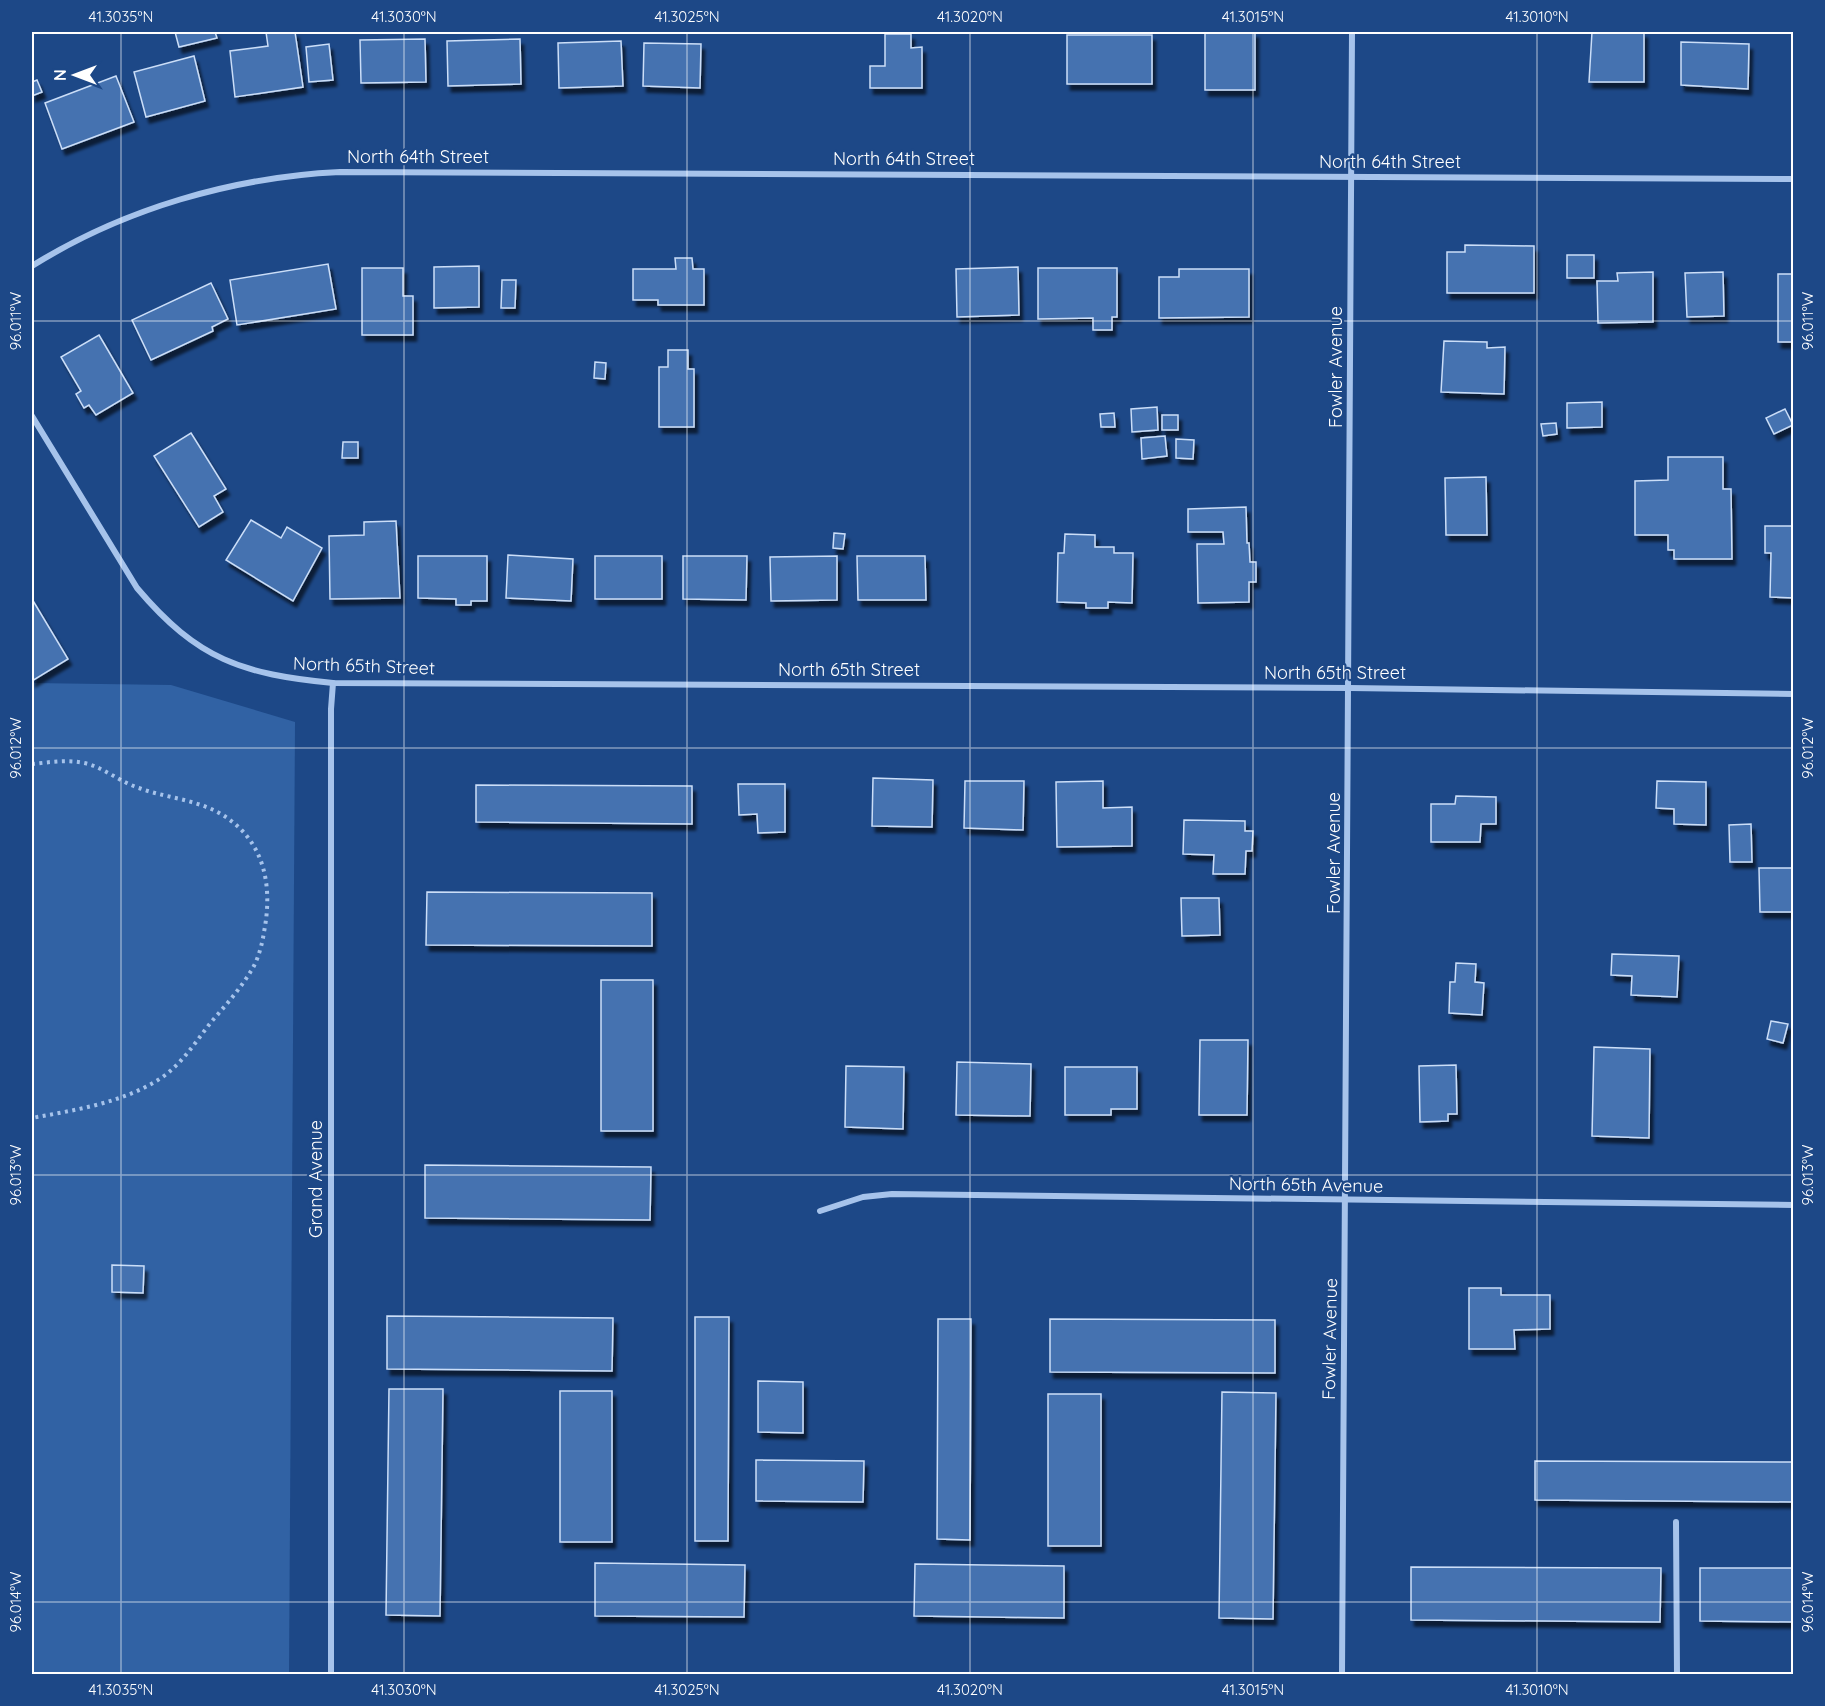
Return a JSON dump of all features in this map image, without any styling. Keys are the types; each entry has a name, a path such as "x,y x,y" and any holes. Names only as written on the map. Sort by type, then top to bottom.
{"street":[{"name":"Fowler Avenue","path":"1342,1674 1347,1201 1352,32"},
{"name":"North 64th Street","path":"32,266 131,218 214,190 295,174 340,172 1794,179"},
{"name":"North 65th Street","path":"32,416 137,588 159,614 194,643 234,665 283,678 333,683 1350,688 1794,694"},
{"name":"Grand Avenue","path":"331,1674 331,709 333,683"},
{"name":"North 65th Avenue","path":"820,1211 863,1197 892,1194 1794,1205"},
{"path":"1676,1522 1677,1674"}],"path":[{"path":"32,764 72,760 93,765 138,788 194,802 222,815 243,833 258,851 266,872 269,896 261,946 252,969 188,1054 161,1078 135,1092 106,1102 32,1118"}],"shaded area":[{"path":"32,683 171,685 295,722 289,1674 32,1674"}],"building":[{"path":"175,32 215,32 217,38 179,47"},
{"path":"266,32 295,32 303,87 235,97 230,51 268,46"},
{"path":"1205,32 1255,32 1255,90 1205,90"},
{"path":"1592,32 1644,32 1644,82 1589,82"},
{"path":"885,34 911,34 911,48 922,47 922,88 870,88 870,66 885,66"},
{"path":"1067,35 1152,35 1152,84 1067,84"},
{"path":"425,39 426,82 361,83 360,40"},
{"path":"520,39 521,84 448,86 447,41"},
{"path":"621,41 623,86 559,88 558,43"},
{"path":"1681,42 1749,44 1748,89 1681,85"},
{"path":"644,43 701,44 700,88 643,86"},
{"path":"329,44 333,80 309,82 306,47"},
{"path":"194,56 205,101 146,117 134,72"},
{"path":"116,76 134,122 62,149 45,103"},
{"path":"37,80 42,92 32,96 32,82"},
{"path":"1465,245 1534,246 1534,293 1447,293 1447,252 1465,252"},
{"path":"1567,255 1594,255 1594,278 1567,278"},
{"path":"675,258 692,258 693,269 704,269 704,305 658,305 658,300 633,300 633,269 676,269"},
{"path":"328,264 336,309 237,325 230,280"},
{"path":"479,266 479,307 434,308 434,267"},
{"path":"1018,267 1019,315 957,317 956,269"},
{"path":"362,268 403,268 403,296 413,296 413,335 362,335"},
{"path":"1038,268 1117,268 1117,317 1112,317 1112,330 1093,330 1093,318 1038,319"},
{"path":"1179,269 1249,269 1249,317 1159,318 1159,277 1179,277"},
{"path":"1653,272 1653,322 1598,323 1597,281 1618,281 1617,273"},
{"path":"1723,272 1724,316 1687,317 1685,273"},
{"path":"1778,274 1794,274 1794,342 1778,342"},
{"path":"502,280 516,280 515,308 501,308"},
{"path":"211,283 228,319 212,327 213,331 151,360 132,320"},
{"path":"99,335 133,393 96,415 89,405 84,408 76,394 81,391 61,357"},
{"path":"1444,341 1487,342 1487,348 1505,347 1504,394 1441,392"},
{"path":"668,350 688,350 688,369 694,369 694,427 659,427 659,367 668,367"},
{"path":"595,362 606,363 605,379 594,378"},
{"path":"1602,402 1602,427 1567,428 1567,403"},
{"path":"1157,407 1158,430 1132,432 1131,409"},
{"path":"1785,409 1793,425 1774,434 1766,418"},
{"path":"1114,413 1115,427 1101,427 1100,414"},
{"path":"1162,415 1178,415 1178,430 1162,430"},
{"path":"1556,423 1557,434 1543,436 1541,424"},
{"path":"191,433 226,489 214,496 223,512 199,527 154,456"},
{"path":"1165,436 1167,456 1142,459 1141,438"},
{"path":"1176,439 1194,440 1193,459 1176,458"},
{"path":"343,442 358,442 358,458 342,458"},
{"path":"1668,457 1723,457 1723,489 1731,489 1732,559 1674,559 1674,550 1668,550 1668,535 1635,535 1635,481 1668,480"},
{"path":"1486,477 1487,535 1446,535 1445,478"},
{"path":"1246,507 1250,562 1256,562 1256,582 1249,582 1249,602 1198,603 1197,544 1224,544 1223,532 1188,532 1188,509"},
{"path":"251,520 281,538 287,527 322,548 293,601 226,560"},
{"path":"396,521 400,598 330,599 329,536 364,535 364,522"},
{"path":"1765,526 1794,526 1794,598 1770,597 1771,553 1765,553"},
{"path":"834,533 845,534 843,549 833,548"},
{"path":"1065,534 1095,535 1095,547 1114,547 1114,553 1133,553 1132,603 1108,602 1108,608 1086,608 1086,603 1057,602 1058,553 1064,553"},
{"path":"508,555 573,559 571,601 506,598"},
{"path":"418,556 487,556 487,601 471,601 471,605 456,605 456,599 418,598"},
{"path":"595,556 662,556 662,599 595,599"},
{"path":"683,556 747,556 746,600 683,599"},
{"path":"837,556 837,600 771,601 770,557"},
{"path":"857,556 925,556 926,600 858,600"},
{"path":"32,599 68,659 32,681"},
{"path":"873,778 933,780 932,827 872,826"},
{"path":"965,781 1024,781 1023,830 964,828"},
{"path":"1103,781 1103,808 1132,807 1132,846 1057,847 1056,782"},
{"path":"1657,781 1706,782 1706,825 1674,824 1674,809 1656,808"},
{"path":"738,784 785,784 785,832 758,833 757,814 739,815"},
{"path":"476,785 692,786 692,824 476,822"},
{"path":"1456,796 1496,797 1496,824 1481,824 1480,842 1431,842 1431,804 1455,804"},
{"path":"1184,820 1245,821 1245,831 1253,831 1252,851 1246,851 1245,874 1213,874 1214,855 1183,854"},
{"path":"1751,824 1752,862 1730,862 1729,825"},
{"path":"1759,868 1794,868 1794,912 1760,912"},
{"path":"427,892 652,893 652,946 426,945"},
{"path":"1181,898 1219,898 1220,935 1182,936"},
{"path":"1612,954 1679,956 1677,997 1631,995 1632,976 1611,975"},
{"path":"1456,963 1476,964 1475,982 1484,983 1482,1015 1449,1013 1450,982 1455,982"},
{"path":"601,980 653,980 653,1131 601,1131"},
{"path":"1771,1021 1788,1024 1783,1043 1767,1039"},
{"path":"1200,1040 1248,1040 1247,1115 1199,1115"},
{"path":"1594,1047 1650,1049 1649,1138 1592,1136"},
{"path":"957,1062 1031,1064 1030,1116 956,1115"},
{"path":"1456,1065 1457,1114 1448,1114 1448,1121 1420,1122 1419,1066"},
{"path":"846,1066 904,1067 903,1129 845,1127"},
{"path":"1065,1067 1137,1067 1137,1109 1111,1109 1111,1115 1065,1115"},
{"path":"425,1165 651,1167 650,1220 425,1218"},
{"path":"112,1265 144,1266 143,1293 112,1292"},
{"path":"1469,1288 1501,1288 1501,1295 1550,1295 1550,1329 1514,1330 1515,1349 1469,1349"},
{"path":"387,1316 613,1318 612,1371 387,1369"},
{"path":"695,1317 729,1317 728,1541 695,1541"},
{"path":"938,1319 971,1319 970,1540 937,1539"},
{"path":"1050,1319 1275,1320 1275,1373 1050,1372"},
{"path":"758,1381 803,1382 803,1433 758,1432"},
{"path":"389,1389 443,1389 440,1616 386,1615"},
{"path":"560,1391 612,1391 612,1542 560,1542"},
{"path":"1222,1392 1276,1393 1273,1619 1219,1618"},
{"path":"1048,1394 1101,1394 1101,1546 1048,1546"},
{"path":"756,1460 864,1461 863,1502 756,1501"},
{"path":"1535,1461 1794,1462 1794,1502 1535,1500"},
{"path":"595,1563 745,1565 744,1617 595,1616"},
{"path":"915,1564 1064,1566 1064,1618 914,1616"},
{"path":"1411,1567 1661,1568 1660,1622 1411,1620"},
{"path":"1700,1568 1794,1568 1794,1622 1700,1621"}]}
